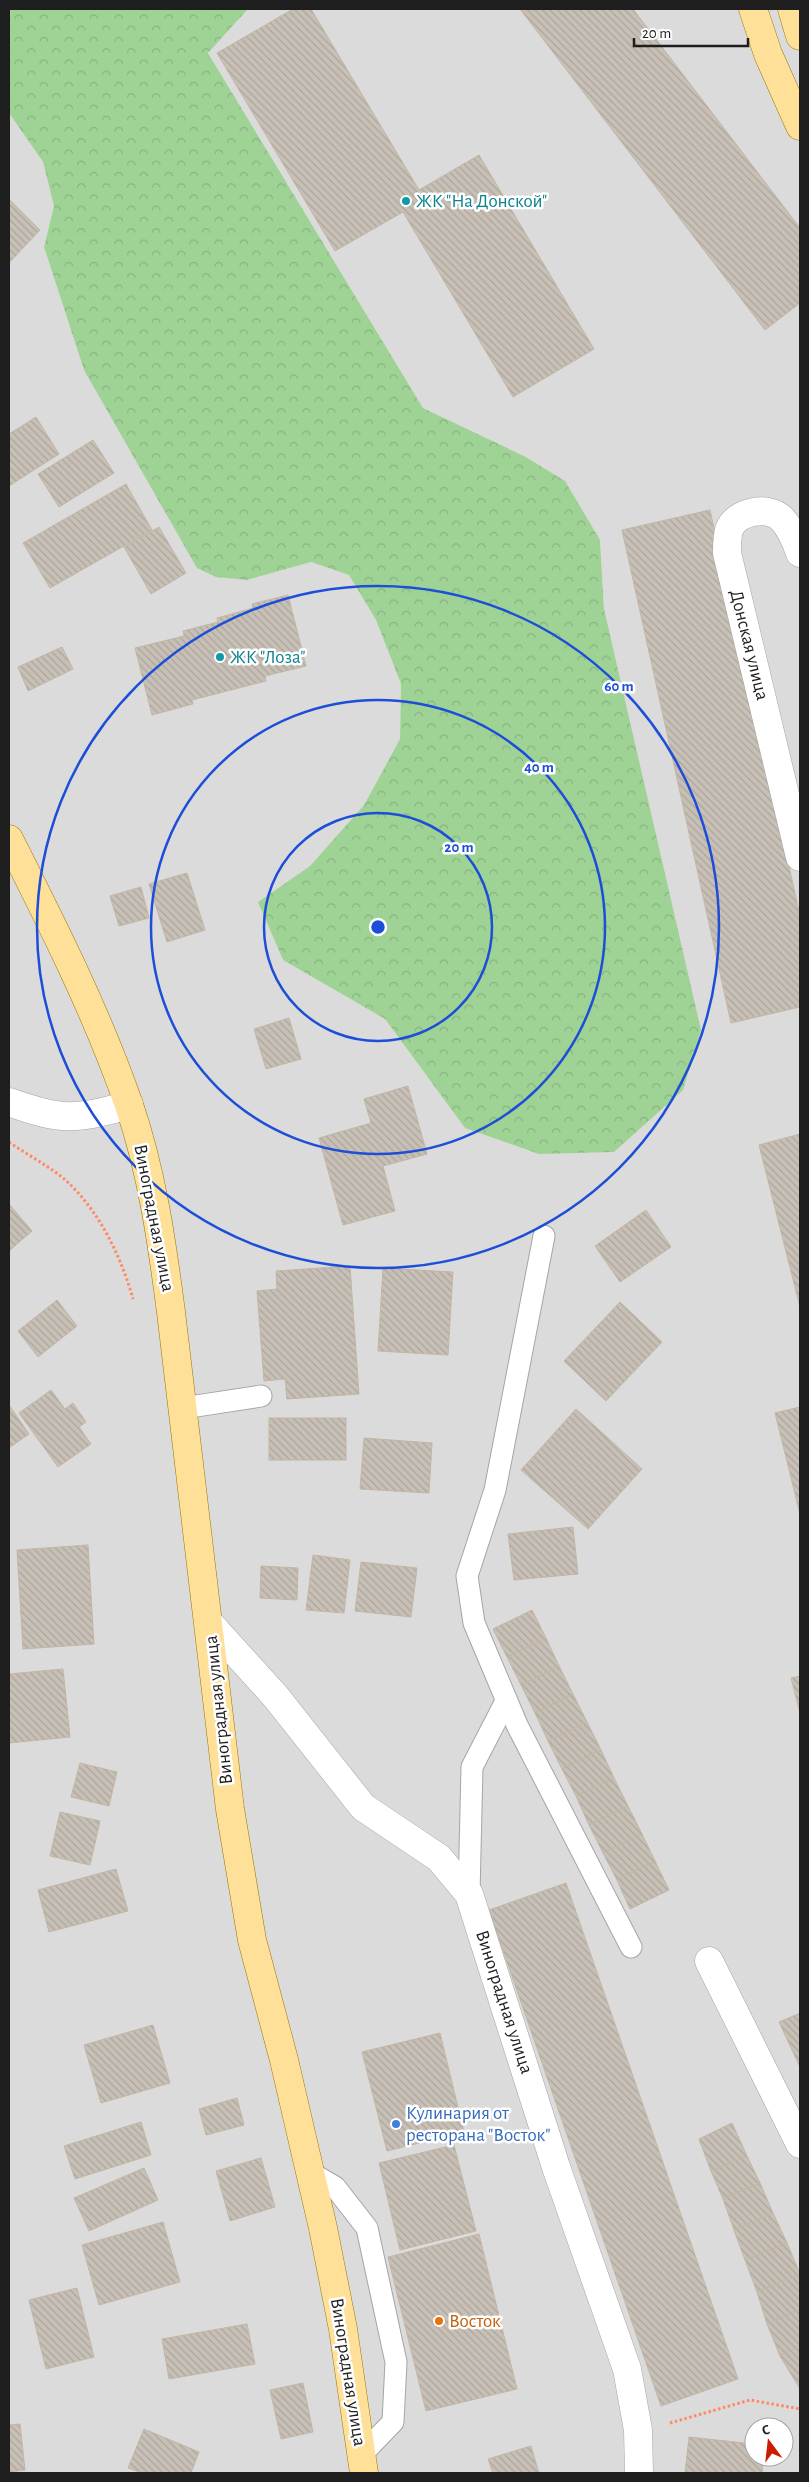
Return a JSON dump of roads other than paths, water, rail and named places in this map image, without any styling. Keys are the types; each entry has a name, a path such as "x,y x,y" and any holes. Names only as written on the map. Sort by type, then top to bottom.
{"main road":[{"path":"753,9 768,54 800,126"},
{"path":"792,9 800,36"},
{"name":"Виноградная улица","path":"9,839 87,999 129,1105 144,1157 160,1230 209,1623 230,1810 252,1940 284,2060 343,2329 362,2464"}],"street":[{"name":"Донская улица","path":"800,553 794,537 781,518 764,512 750,512 737,518 729,530 726,553 800,857"},
{"path":"9,1102 43,1114 68,1118 96,1115 129,1105"},
{"name":"Виноградная улица","path":"209,1623 276,1697 363,1807 439,1858 469,1894 556,2166 628,2369 638,2430 639,2473"},
{"path":"710,1961 800,2144"}],"lane":[{"path":"544,1236 494,1490 467,1576 474,1623 506,1701 631,1946"},
{"path":"183,1408 261,1396"},
{"path":"469,1894 472,1767 506,1701"},
{"path":"310,2174 335,2187 367,2228 396,2362 393,2422 362,2464"}],"place":[{"name":"ЖК \"На Донской\"","path":"406,201"},
{"name":"ЖК \"Лоза\"","path":"220,657"},
{"name":"Кулинария от ресторана \"Восток\"","path":"396,2124"},
{"name":"Восток","path":"439,2321"}]}
